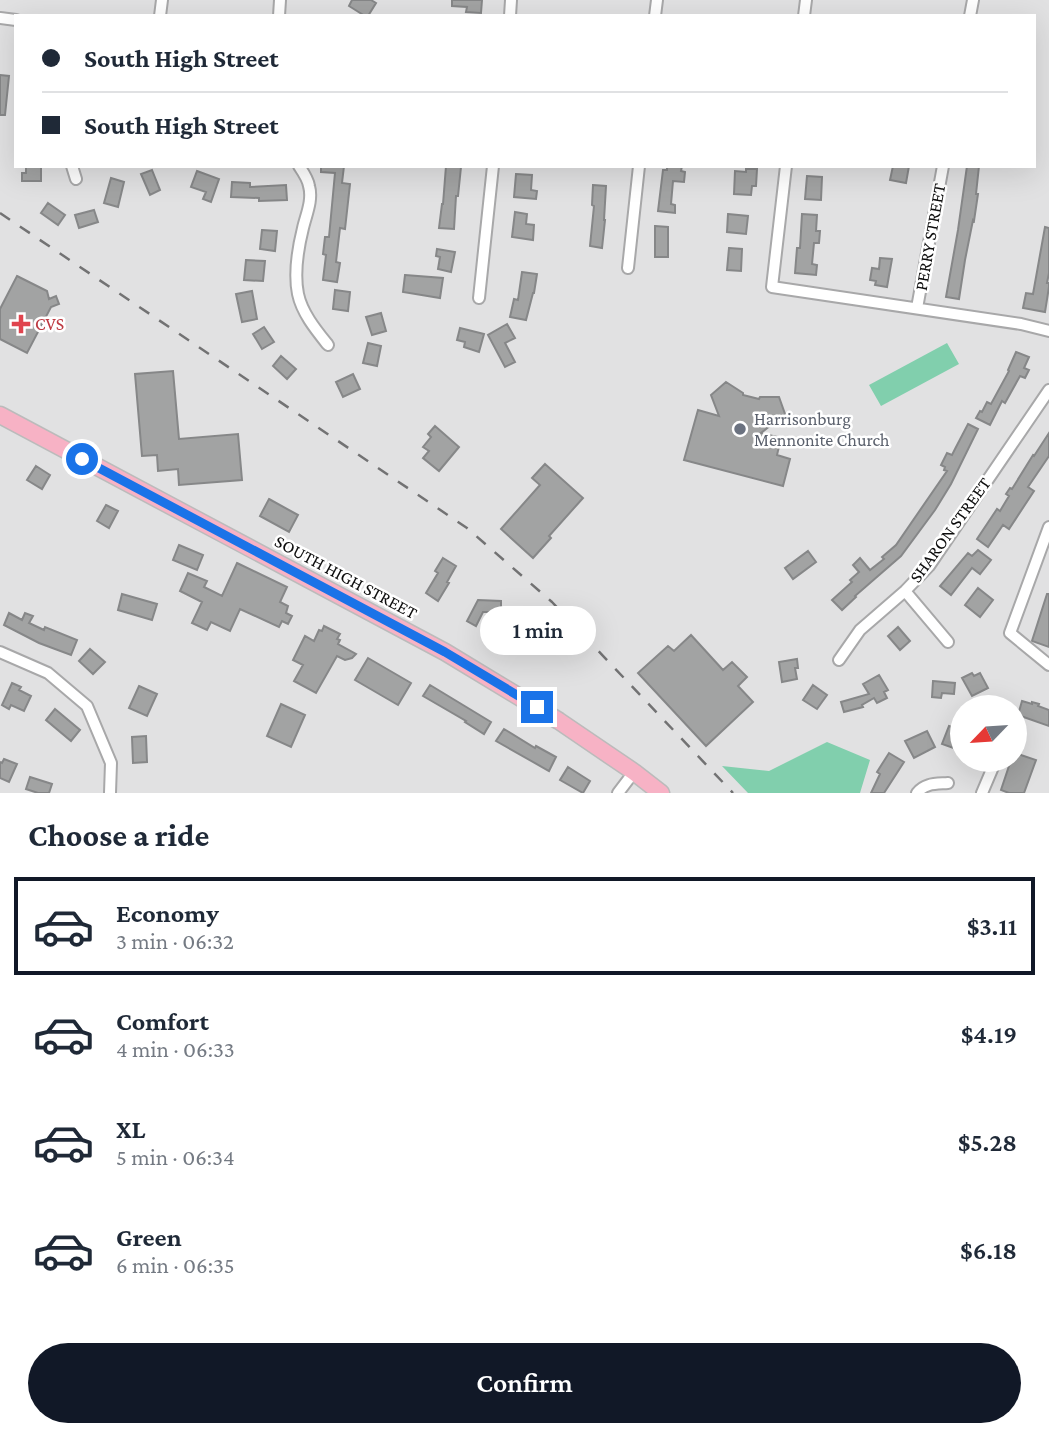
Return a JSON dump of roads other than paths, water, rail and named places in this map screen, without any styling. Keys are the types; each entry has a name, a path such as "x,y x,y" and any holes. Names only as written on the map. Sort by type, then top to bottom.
{"main road":[{"name":"SOUTH HIGH STREET","path":"0,415 445,652 559,721 661,793"}],"street":[{"path":"73,168 76,179"},
{"path":"300,168 310,192 297,270 298,292 306,314 328,345"},
{"path":"479,298 493,168"},
{"path":"628,268 639,168"},
{"path":"786,168 772,287 1021,324 1049,331"},
{"name":"PERRY STREET","path":"918,308 943,168"},
{"name":"SHARON STREET","path":"839,660 860,631 929,566 1049,390"},
{"path":"1049,527 1010,633 1049,665"},
{"path":"905,591 948,642"},
{"path":"0,652 48,673 87,706 111,763 110,793"},
{"path":"618,793 634,772"},
{"path":"982,793 991,772"},
{"path":"917,793 929,784 948,783"}],"railway":[{"path":"0,213 467,528 552,602 733,793"}],"place":[{"name":"CVS","path":"21,324"},
{"name":"Harrisonburg Mennonite Church","path":"740,429"}]}
